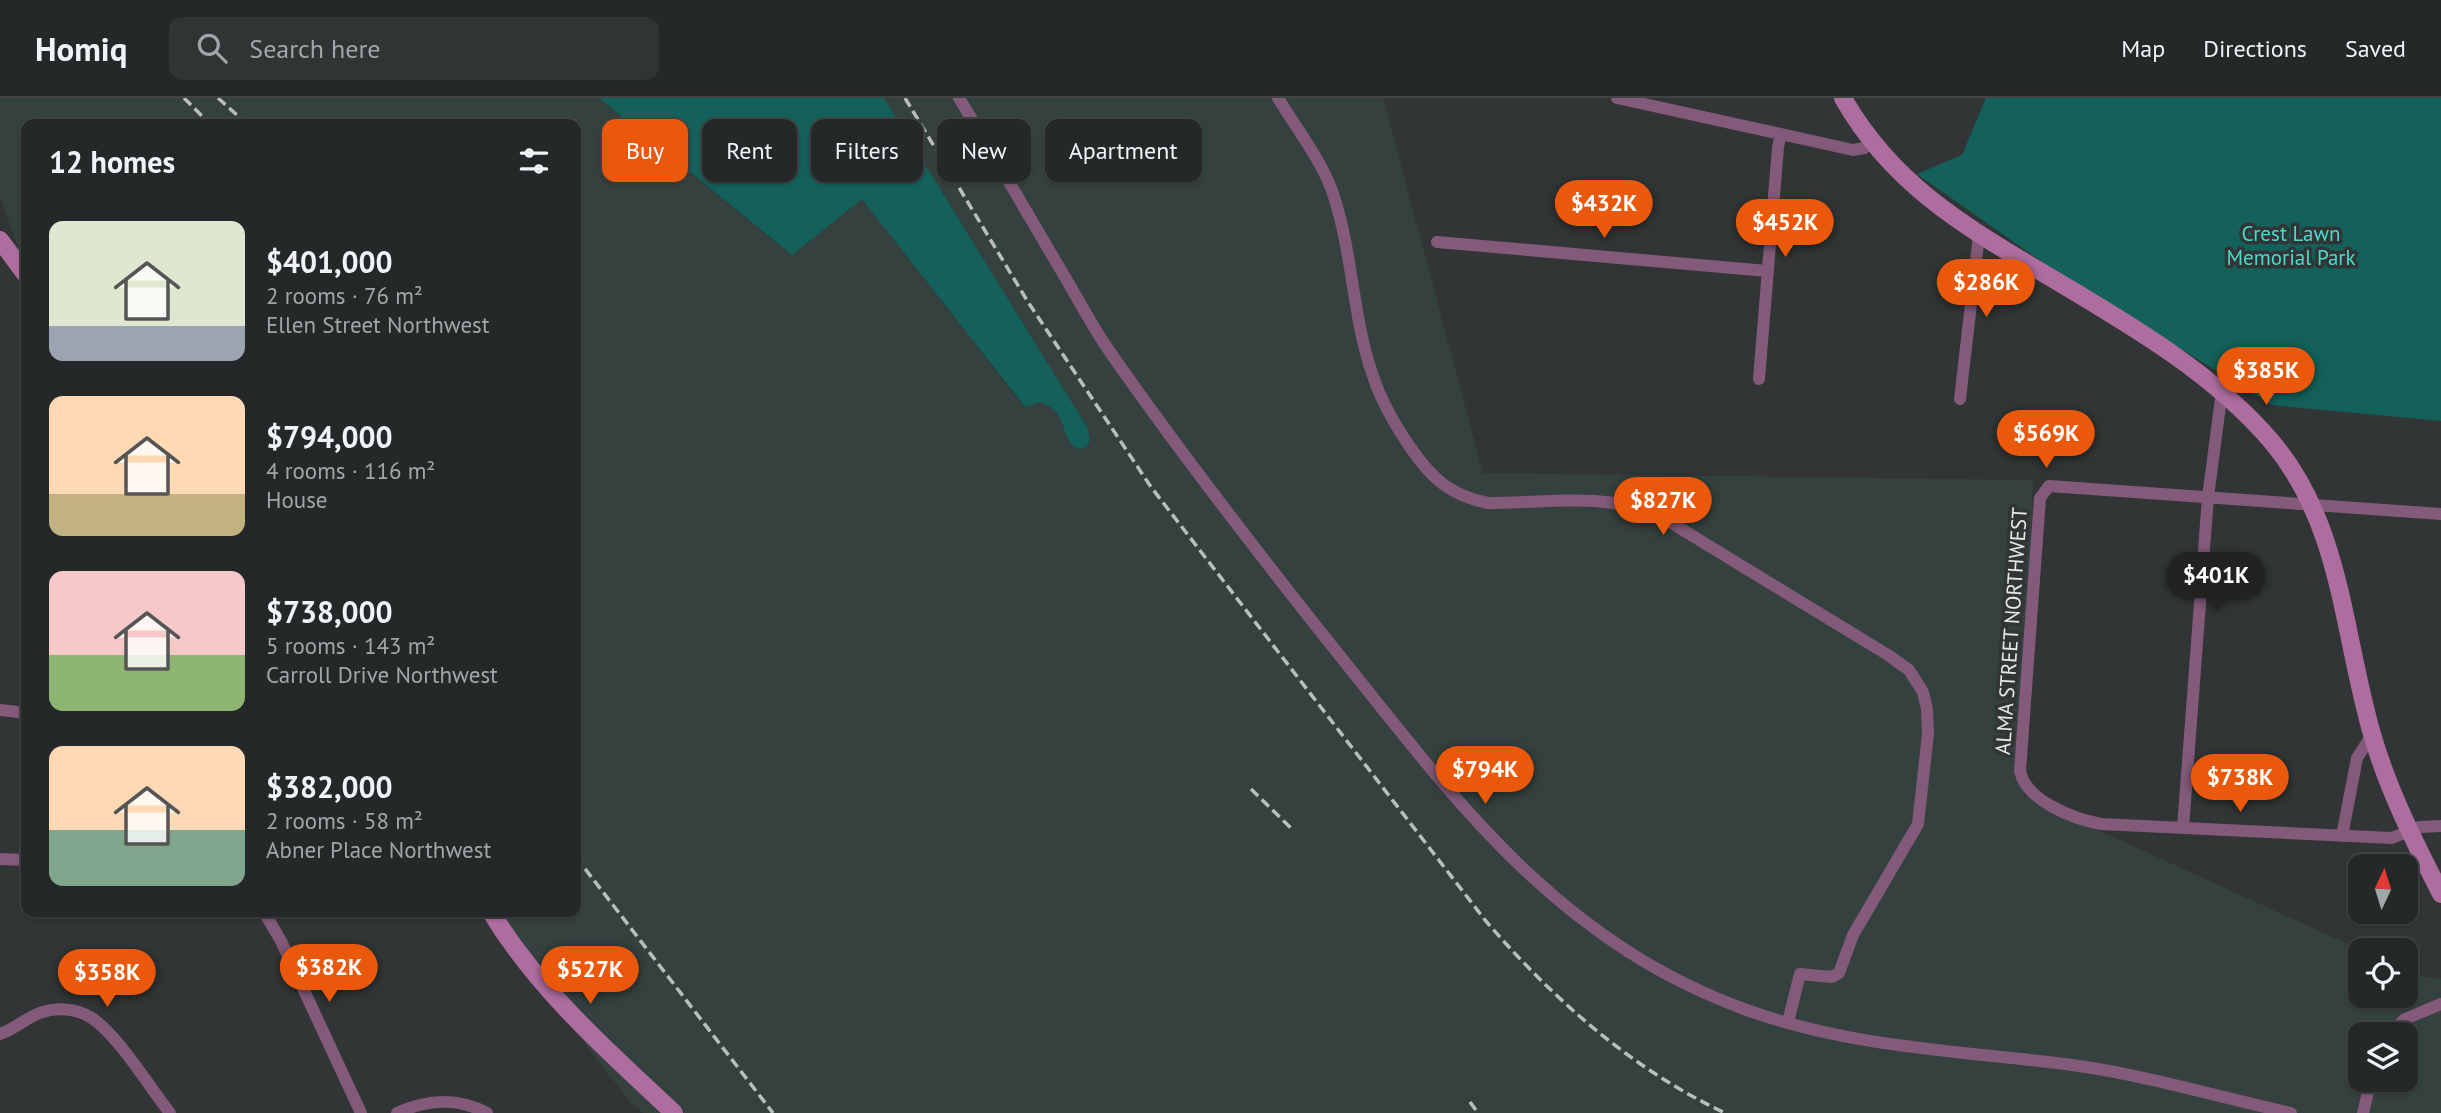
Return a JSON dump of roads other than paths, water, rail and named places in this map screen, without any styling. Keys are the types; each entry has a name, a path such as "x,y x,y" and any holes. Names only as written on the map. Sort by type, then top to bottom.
{"main road":[{"path":"1843,98 1871,143 1916,190 1979,235 2090,301 2222,391 2274,445 2312,506 2334,564 2372,735 2410,832 2441,894"},
{"path":"0,240 21,268"},
{"path":"494,917 522,960 551,992 674,1113"}],"street":[{"path":"959,98 1107,348 1251,544 1431,769 1491,838 1546,891 1592,929 1689,986 1749,1011 1788,1022 1891,1044 2078,1066 2143,1077 2291,1113"},
{"path":"1278,98 1331,186 1365,349 1383,402 1423,467 1438,483 1469,499 1488,503 1606,500 1631,504 1655,513 1888,655 1909,670 1923,692 1928,734 1918,824 1853,935 1839,973 1832,977 1800,974 1788,1022"},
{"path":"1624,99 1853,150 1864,148 1871,143"},
{"path":"1759,379 1781,134"},
{"path":"1961,399 1979,235"},
{"path":"1437,242 1768,271"},
{"path":"2222,391 2208,497 2183,828 2392,838 2428,825 2441,826"},
{"name":"ALMA STREET NORTHWEST","path":"2183,828 2101,824 2068,814 2026,786 2020,771 2042,492 2054,485 2441,514"},
{"path":"0,710 21,712"},
{"path":"2342,836 2357,758 2372,735"},
{"path":"0,859 21,860"},
{"path":"267,917 281,941 361,1113"},
{"path":"2402,1022 2437,1008"},
{"path":"0,1034 41,1012 72,1010 90,1017 105,1029 170,1113"},
{"path":"2363,1113 2368,1092"},
{"path":"397,1113 427,1102 451,1101 474,1106 487,1113"}],"railway":[{"path":"184,98 205,119"},
{"path":"218,98 241,119"},
{"path":"905,98 1028,302 1151,487 1485,920 1538,977 1595,1029 1657,1075 1725,1113"},
{"path":"1251,789 1292,829"},
{"path":"581,863 773,1113"},
{"path":"1470,1102 1478,1113"}],"park label":[{"name":"Crest Lawn Memorial Park","path":"2291,245"}]}
